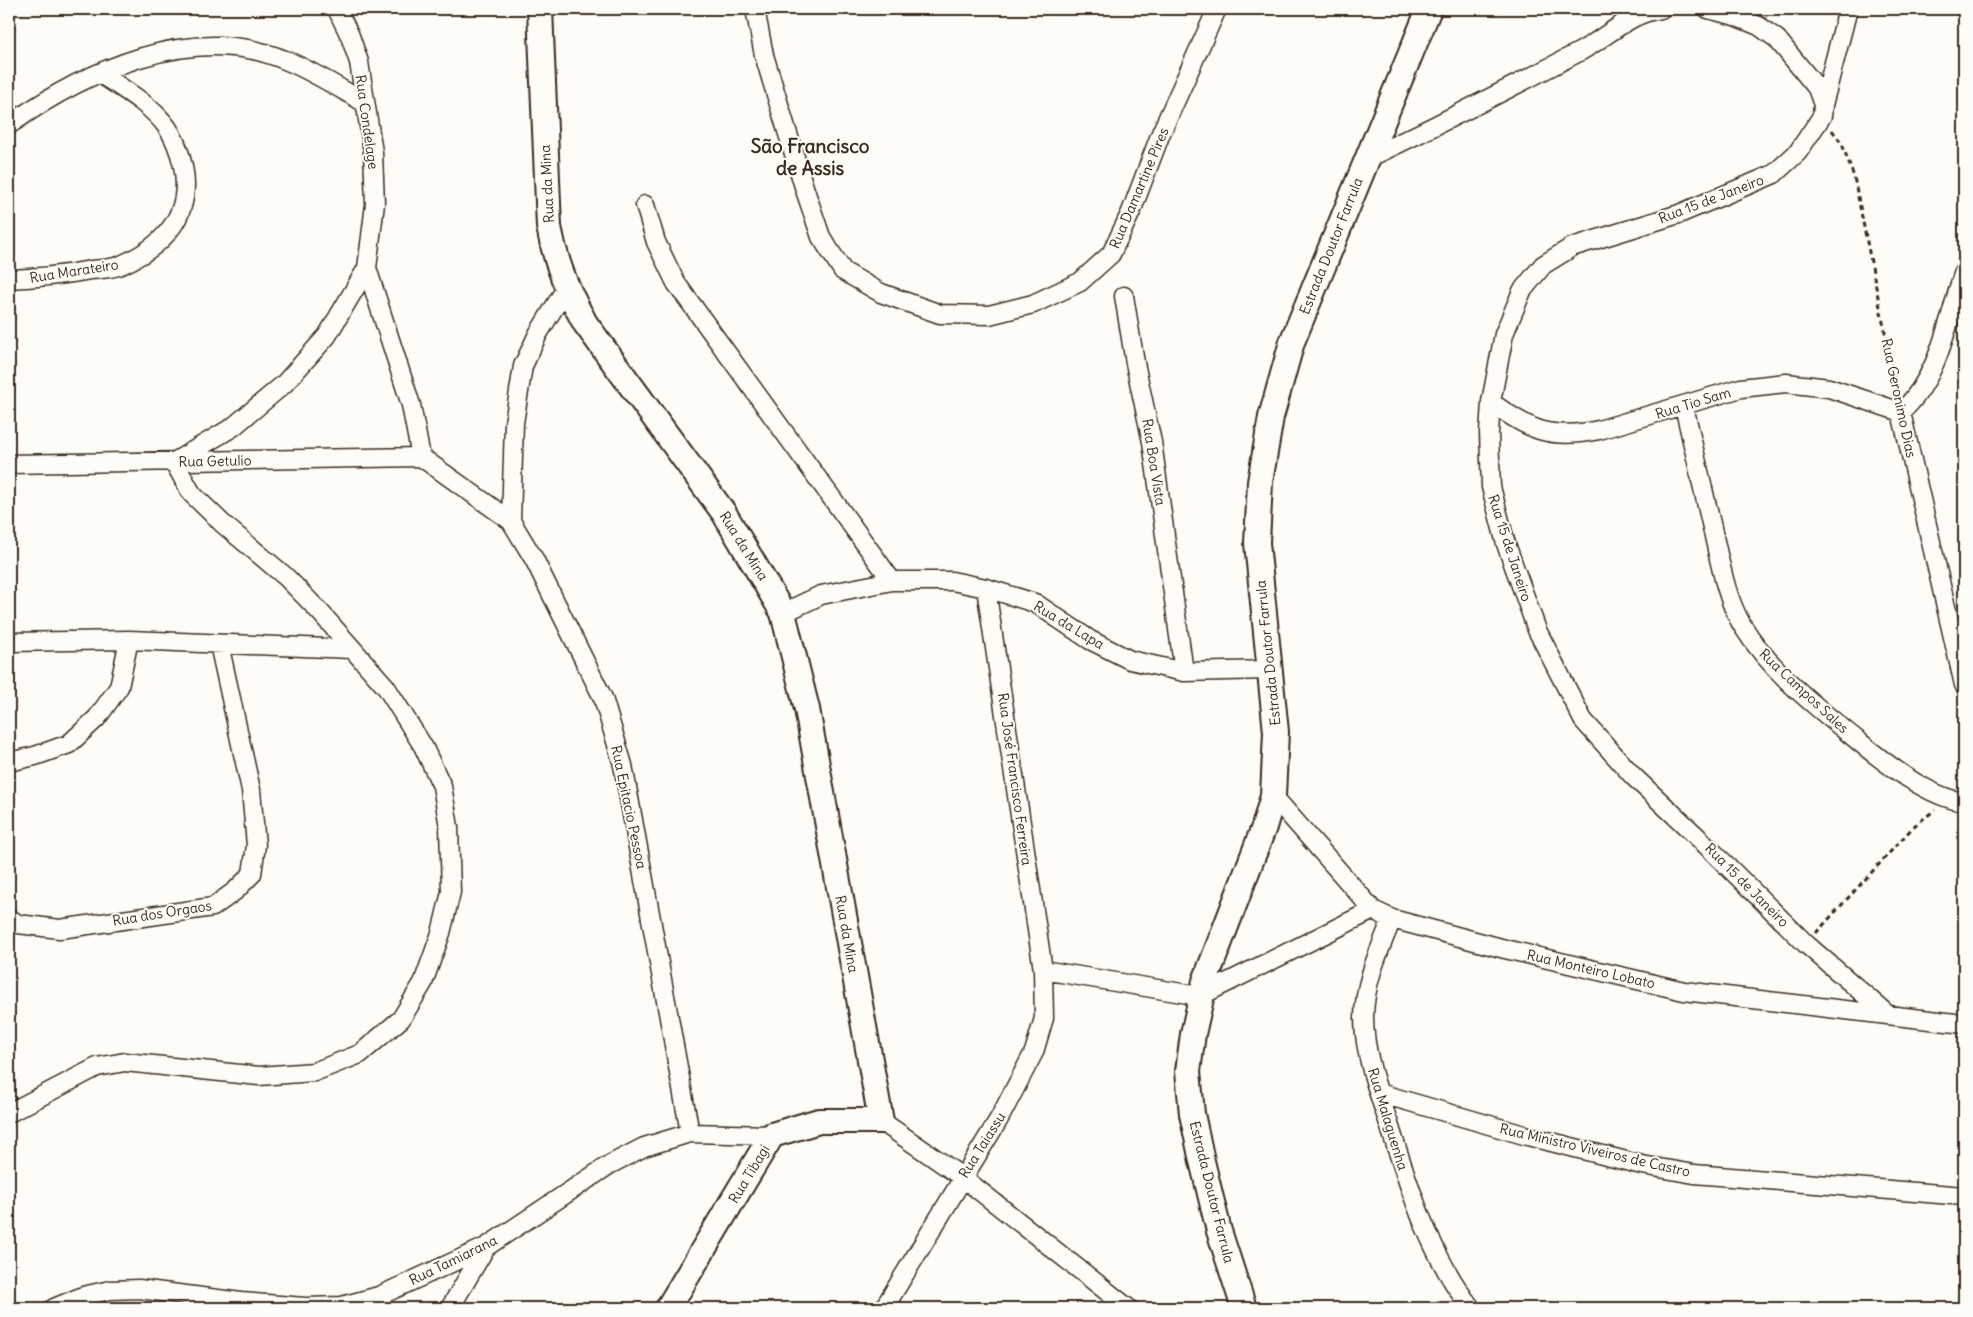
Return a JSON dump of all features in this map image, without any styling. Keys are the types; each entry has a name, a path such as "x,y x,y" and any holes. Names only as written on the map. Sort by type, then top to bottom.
{"street":[{"name":"Rua Condelage","path":"174,462 233,427 284,384 327,336 366,268 375,204 373,152 359,62 350,36 337,9"},
{"name":"Rua da Mina","path":"540,9 549,227 556,260 566,288 585,322 724,513 783,613 807,709 882,1121"},
{"name":"Rua Damartine Pires","path":"755,9 764,55 805,190 821,237 843,272 882,293 940,314 989,315 1033,304 1080,282 1111,254 1131,212 1161,133 1217,9"},
{"name":"Estrada Doutor Farrula","path":"1244,1308 1219,1231 1192,1114 1188,1071 1200,996 1264,826 1272,796 1276,732 1268,670 1258,543 1260,482 1271,417 1292,342 1429,9"},
{"path":"1366,159 1476,107 1584,49 1616,28 1655,9"},
{"path":"1708,9 1732,15 1759,26 1777,39 1817,88 1822,110"},
{"name":"Rua 15 de Janeiro","path":"1848,9 1822,110 1798,152 1774,174 1679,214 1572,247 1543,265 1522,291 1504,334 1491,402 1489,433 1490,487 1506,544 1537,630 1583,720 1633,776 1806,944 1888,1015"},
{"path":"9,124 46,99 129,61 164,52 200,46 255,51 284,59 365,104"},
{"name":"Rua Marateiro","path":"9,280 51,277 119,266 150,250 172,229 184,203 186,181 180,152 167,127 138,99 99,74"},
{"path":"645,205 656,242 676,283 892,581"},
{"name":"Rua Condelage","path":"366,268 411,405 420,457"},
{"path":"1901,412 1915,400 1931,375 1962,281"},
{"path":"511,521 514,423 523,366 538,334 566,288"},
{"name":"Rua Boa Vista","path":"1124,296 1135,363 1152,442 1184,672"},
{"name":"Rua Tio Sam","path":"1491,402 1512,418 1534,430 1568,435 1599,430 1741,388 1786,383 1829,388 1901,412"},
{"name":"Rua Campos Sales","path":"1684,406 1724,579 1741,624 1761,653 1817,708 1865,747 1908,778 1959,801"},
{"name":"Rua Geronimo Dias","path":"1901,412 1964,685"},
{"name":"Rua Getulio","path":"9,464 420,457"},
{"name":"Rua Epitacio Pessoa","path":"420,457 511,521 534,559 603,698 620,755 690,1134"},
{"path":"9,1113 97,1067 126,1062 259,1076 314,1072 360,1054 401,1019 423,983 441,933 451,892 449,827 442,786 423,746 386,687 352,648 286,577 223,524 192,494 174,462"},
{"name":"Rua da Lapa","path":"783,613 821,595 892,581 952,581 986,588 1035,604 1090,640 1130,660 1184,672 1268,670"},
{"name":"Rua José Francisco Ferreira","path":"986,588 1043,970"},
{"path":"9,642 129,640 352,648"},
{"path":"9,762 35,756 69,744 97,718 119,687 129,640"},
{"name":"Rua dos Orgaos","path":"9,918 18,924 60,929 213,907 235,891 252,874 256,844 251,790 219,644"},
{"name":"Rua Monteiro Lobato","path":"1272,796 1373,910 1392,919 1505,949 1684,991 1964,1024"},
{"path":"1043,970 1200,996 1373,910"},
{"name":"Rua Malaguenha","path":"1392,919 1376,958 1365,1000 1366,1041 1379,1093 1408,1186 1434,1250 1455,1288 1470,1308"},
{"name":"Rua Taiassu","path":"884,1308 999,1119 1034,1052 1044,1018 1043,970"},
{"name":"Rua Ministro Viveiros de Castro","path":"1379,1093 1524,1135 1642,1165 1694,1174 1964,1196"},
{"name":"Rua Tibagi","path":"668,1308 772,1136 819,1121 882,1121"},
{"path":"882,1121 962,1177 1128,1308"},
{"name":"Rua Tamiarana","path":"54,1308 83,1296 110,1290 139,1289 239,1305 342,1306 379,1296 486,1247 610,1165 644,1147 690,1134 772,1136"},
{"path":"450,1308 486,1247"}],"path":[{"name":"Rua Geronimo Dias","path":"1822,110 1842,144 1854,177 1901,412"},
{"path":"1806,944 1914,826 1938,808 1959,801"}],"district":[{"name":"São Francisco de Assis","path":"810,157"}]}
